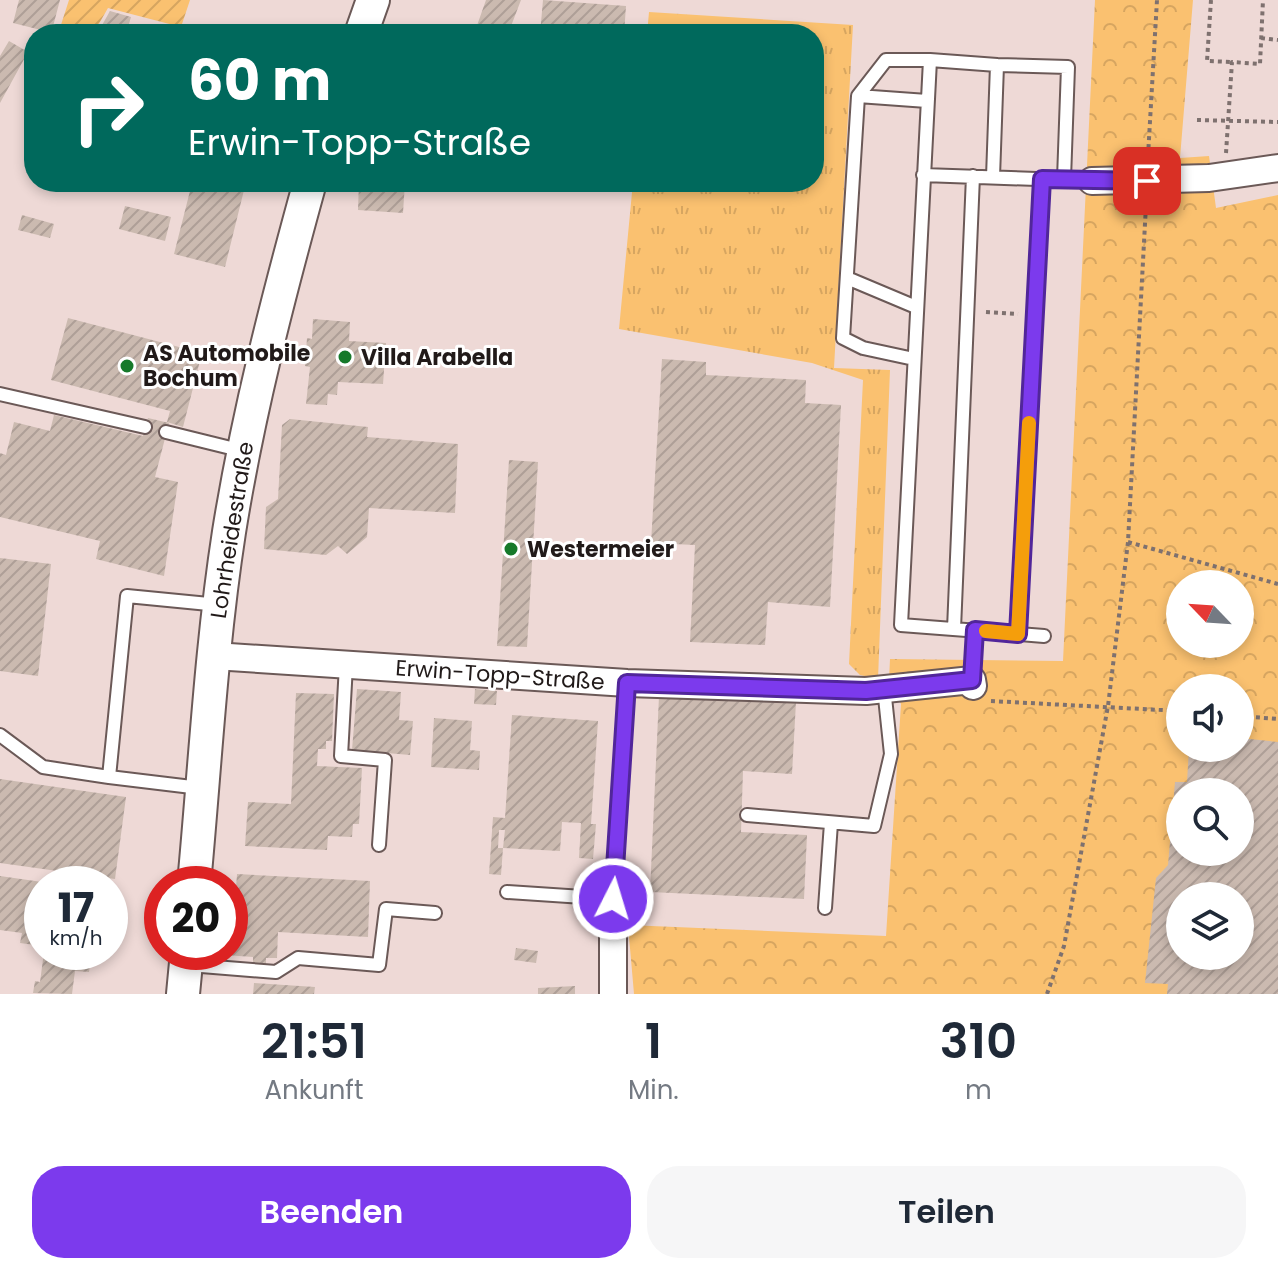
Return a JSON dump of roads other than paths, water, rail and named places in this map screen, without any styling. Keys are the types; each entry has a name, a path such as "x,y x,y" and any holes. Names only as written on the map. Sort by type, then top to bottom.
{"street":[{"path":"365,24 373,0"},
{"path":"1092,181 1224,177 1278,168"},
{"name":"Lohrheidestraße","path":"196,866 219,605 243,451 307,192"},
{"name":"Erwin-Topp-Straße","path":"214,656 627,683 866,691 973,683"},
{"path":"613,899 613,994"}],"lane":[{"path":"914,359 863,348 843,338 858,96 886,60 1068,67 1064,179"},
{"path":"930,60 901,625 1044,636"},
{"path":"993,177 997,65"},
{"path":"858,96 927,101"},
{"path":"923,175 1092,181"},
{"path":"954,629 973,176"},
{"path":"1018,634 1042,179"},
{"path":"847,278 916,307"},
{"path":"0,394 145,427"},
{"path":"166,432 243,451"},
{"path":"109,777 127,596 219,605"},
{"path":"973,683 975,630"},
{"path":"346,665 341,756 385,760 379,845"},
{"path":"507,892 613,899 627,683"},
{"path":"747,815 874,826 891,754 884,688"},
{"path":"0,735 43,767 203,788"},
{"path":"825,908 831,823"},
{"path":"185,970 276,972 298,958 379,965 386,909 435,913"}],"place":[{"name":"Villa Arabella","path":"345,357"},
{"name":"AS Automobile Bochum","path":"127,366"},
{"name":"Westermeier","path":"511,549"}]}
